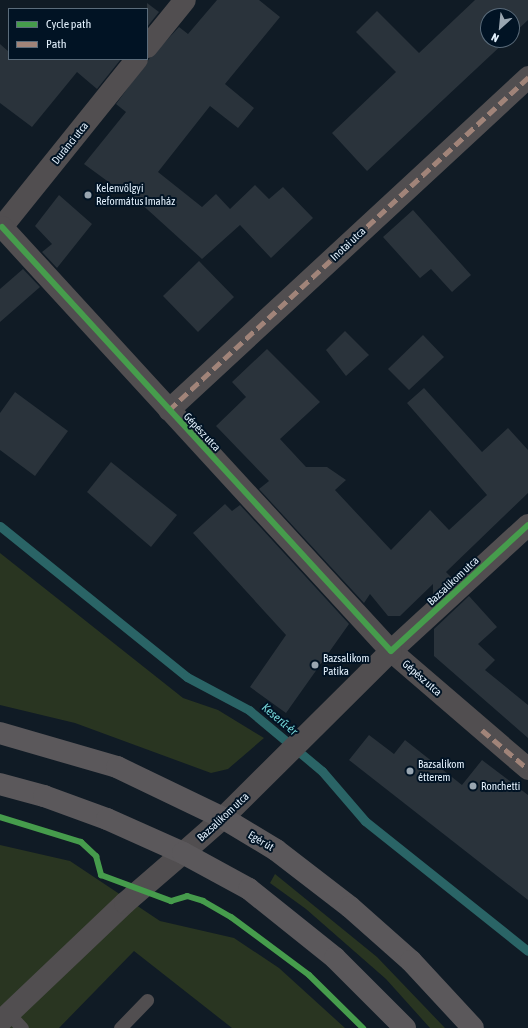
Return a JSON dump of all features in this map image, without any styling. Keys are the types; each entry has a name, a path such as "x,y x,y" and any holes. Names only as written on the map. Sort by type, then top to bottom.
{"main road":[{"name":"Egér út","path":"0,733 117,767 223,818 292,861 350,907 411,961 473,1028"},
{"path":"0,784 44,796 107,819 183,853 249,889 290,920 335,958 405,1028"}],"street":[{"path":"148,46 185,0"},
{"name":"Duránci utca","path":"1,226 136,60"},
{"name":"Inotai utca","path":"169,410 528,77"},
{"name":"Gépész utca","path":"1,226 391,651 528,770"},
{"name":"Bazsalikom utca","path":"10,1021 124,903 223,818 391,651 528,525"}],"lane":[{"path":"120,1028 147,1000"}],"green space":[{"path":"0,553 183,698 218,710 264,738 228,769 211,773 75,723 0,705"},
{"path":"0,845 70,861 160,921 234,938 279,968 345,1028 232,1028 134,951 59,1028 0,1028"},
{"path":"275,874 377,957 445,1028 430,1028 386,979 306,909 270,883"}],"building":[{"path":"217,0 259,0 280,17 225,84 254,108 238,128 210,106 158,172 202,207 216,194 230,209 255,185 269,199 283,187 313,218 271,258 240,225 202,259 127,191 125,194 84,164 126,112 116,104 149,59 179,27 188,34"},
{"path":"475,0 528,0 528,20 520,28 520,8 480,8 480,48 498,48 367,171 332,133 396,72 356,32 377,11 419,53"},
{"path":"147,3 159,12 148,26 148,8"},
{"path":"0,44 8,51 8,60 120,60 97,89 77,72 32,127 0,103"},
{"path":"59,195 92,224 57,268 42,252 52,244 35,226"},
{"path":"413,210 471,275 452,292 431,269 420,278 383,237"},
{"path":"199,261 234,297 198,332 163,296"},
{"path":"23,269 40,287 0,322 0,289"},
{"path":"345,331 369,355 346,376 326,350"},
{"path":"423,335 444,357 409,390 388,369"},
{"path":"267,349 320,402 280,439 306,467 327,467 346,480 335,490 391,550 430,510 449,530 487,495 407,403 424,388 482,452 508,428 528,450 528,493 446,572 452,578 433,595 433,584 400,616 388,616 370,594 364,603 259,489 269,481 216,426 246,397 232,382"},
{"path":"15,392 68,431 35,476 0,450 0,413"},
{"path":"111,462 177,515 151,547 87,492"},
{"path":"225,504 232,511 240,505 349,624 286,713 250,687 286,635 193,533"},
{"path":"469,596 497,627 478,644 495,660 485,670 528,705 528,738 434,656 434,629"},
{"path":"369,735 394,754 405,740 462,785 482,760 528,795 528,900 349,760"}],"waterway":[{"name":"Keserű-ér","path":"0,526 187,677 249,710 322,771 365,821 528,951"}],"marked path":[{"path":"169,410 528,77"},
{"path":"482,730 528,769"}],"cycle path":[{"path":"2,227 391,651 528,525"},
{"path":"0,817 81,842 96,856 101,875 171,901 187,896 203,901 231,917 309,975 363,1028"}],"place":[{"name":"Kelenvölgyi Református Imaház","path":"88,195"},
{"name":"Bazsalikom Patika","path":"315,665"},
{"name":"Bazsalikom étterem","path":"410,771"},
{"name":"Ronchetti","path":"473,786"}]}
